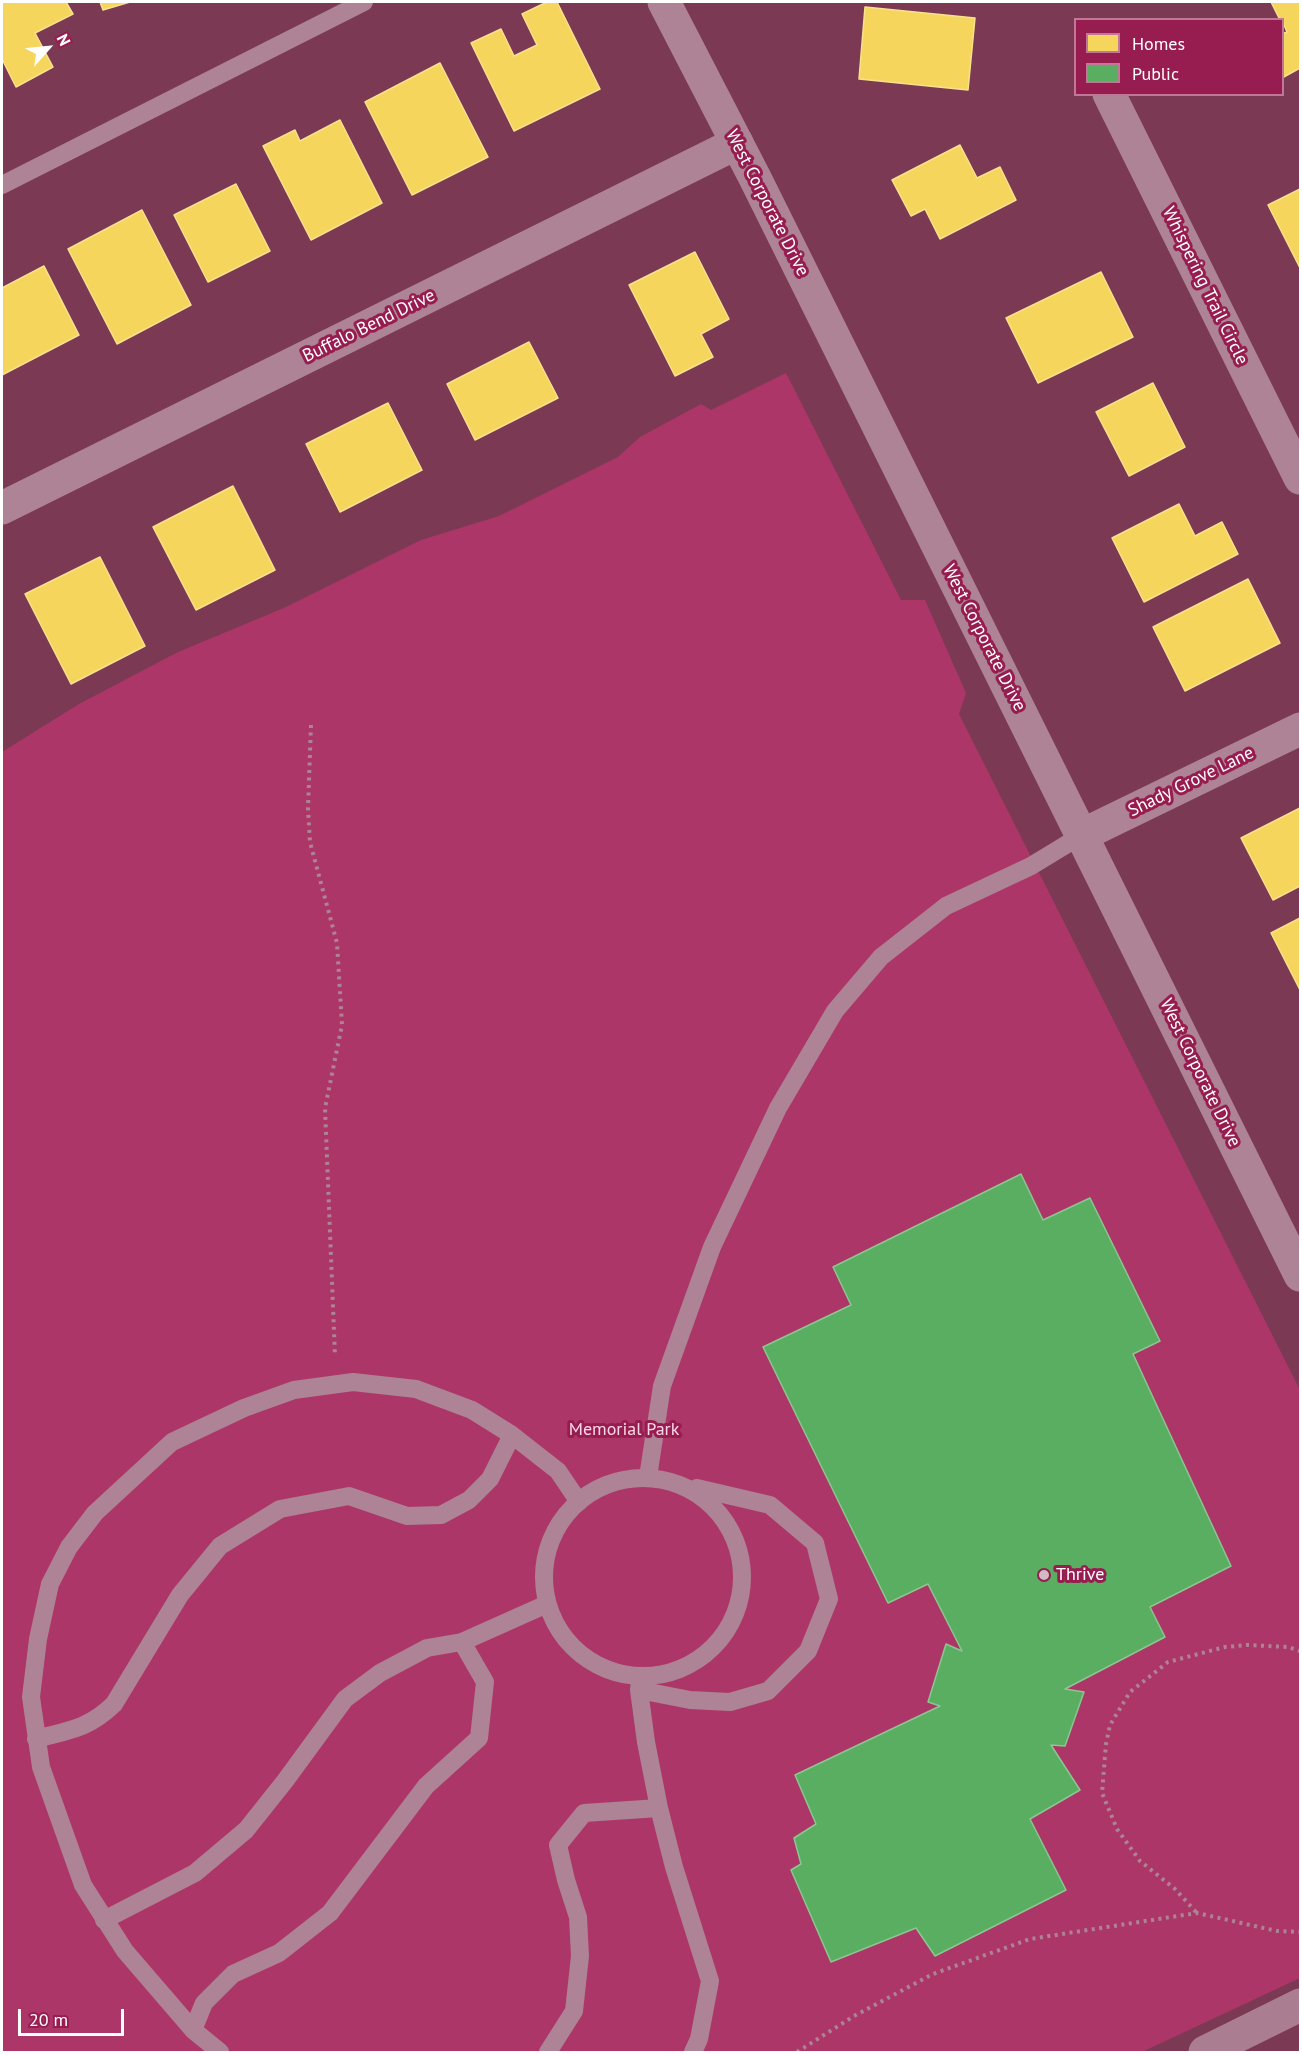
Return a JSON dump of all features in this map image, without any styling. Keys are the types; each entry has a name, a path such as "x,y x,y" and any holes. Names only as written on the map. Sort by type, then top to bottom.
{"main road":[{"path":"1205,2052 1300,2005"}],"street":[{"name":"West Corporate Drive","path":"664,2 737,143 1300,1275"},
{"name":"Whispering Trail Circle","path":"1110,96 1300,478"},
{"name":"Buffalo Bend Drive","path":"2,508 737,143"},
{"name":"Shady Grove Lane","path":"1082,835 1300,729"}],"lane":[{"path":"2,185 364,2"},
{"path":"648,1477 662,1386 712,1247 778,1108 835,1011 882,957 946,906 1031,866 1082,835"},
{"path":"220,2052 193,2030 125,1951 104,1920 83,1886 41,1767 31,1697 38,1639 50,1584 69,1547 95,1513 172,1442 244,1408 294,1390 353,1382 416,1389 472,1410 512,1435 558,1471 579,1502"},
{"path":"36,1739 81,1727 99,1719 114,1704 180,1595 220,1546 280,1509 349,1496 407,1516 441,1515 469,1500 490,1479 512,1435"},
{"path":"648,1477 686,1485 770,1505 815,1543 830,1599 808,1651 768,1691 730,1702 690,1700 639,1684 581,1656 560,1633 547,1604 543,1573 549,1542 565,1515 588,1494 617,1481 648,1477"},
{"path":"639,1684 673,1672 704,1656 727,1631 740,1599 741,1565 731,1532 715,1505 686,1485"},
{"path":"104,1920 195,1873 246,1830 345,1699 380,1673 427,1648 462,1642 547,1604"},
{"path":"193,2030 204,2003 233,1974 279,1953 330,1913 426,1786 479,1738 485,1682 462,1642"},
{"path":"639,1684 659,1808 674,1867 710,1981 699,2039 693,2052"},
{"path":"548,2052 574,2011 580,1956 578,1917 558,1845 584,1812 659,1808"}],"path":[{"path":"311,725 308,808 310,842 337,943 342,1026 325,1108 336,1384"},
{"path":"1197,1913 1175,1889 1140,1861 1117,1829 1102,1793 1110,1725 1130,1692 1168,1662 1225,1647 1247,1645 1288,1647 1300,1651"},
{"path":"796,2052 854,2016 933,1974 1030,1939 1197,1913 1276,1931 1300,1932"}],"green space":[{"name":"Memorial Park","path":"786,373 901,600 925,600 966,693 959,714 1300,1390 1300,1978 1142,2052 2,2052 2,752 79,704 178,652 286,607 421,540 499,516 618,457 640,437 701,404 711,410"}],"building: Homes":[{"path":"2,2 66,2 73,14 35,33 53,67 16,87 2,59"},
{"path":"100,2 130,2 103,10"},
{"path":"547,2 557,2 600,89 514,131 471,43 501,29 514,56 537,45 522,14"},
{"path":"1271,2 1300,2 1300,68 1284,77 1284,33 1287,32 1284,18 1279,18"},
{"path":"865,7 975,18 968,90 859,79"},
{"path":"440,63 488,157 412,195 365,102"},
{"path":"340,120 382,203 311,240 263,146 295,130 300,141"},
{"path":"960,145 977,178 1000,167 1016,200 940,239 925,209 911,216 892,180"},
{"path":"236,184 270,251 208,282 174,215"},
{"path":"1300,189 1300,268 1268,205"},
{"path":"142,210 191,305 117,344 68,249"},
{"path":"695,252 729,319 701,334 713,357 675,376 629,285"},
{"path":"44,266 79,335 2,375 2,288"},
{"path":"1101,272 1133,337 1038,383 1006,318"},
{"path":"529,342 558,398 475,440 447,384"},
{"path":"1153,383 1185,447 1129,476 1096,412"},
{"path":"388,403 422,470 340,512 306,444"},
{"path":"233,486 275,570 196,610 153,527"},
{"path":"1179,504 1195,536 1222,522 1238,554 1144,602 1112,538"},
{"path":"100,557 145,646 71,684 25,594"},
{"path":"1248,579 1280,643 1185,691 1153,627"},
{"path":"1300,808 1300,886 1273,900 1241,838"},
{"path":"1300,918 1300,990 1271,933"}],"building: Public":[{"name":"Thrive","path":"1021,1174 1043,1220 1090,1198 1160,1341 1133,1354 1231,1566 1150,1607 1165,1637 1065,1689 1084,1692 1065,1746 1051,1745 1080,1790 1030,1819 1066,1890 935,1956 916,1928 831,1962 791,1870 801,1864 794,1838 816,1824 795,1775 940,1706 928,1702 946,1644 962,1651 928,1584 888,1603 763,1347 851,1305 833,1267"}],"place":[{"name":"Thrive","path":"1044,1575"}]}
